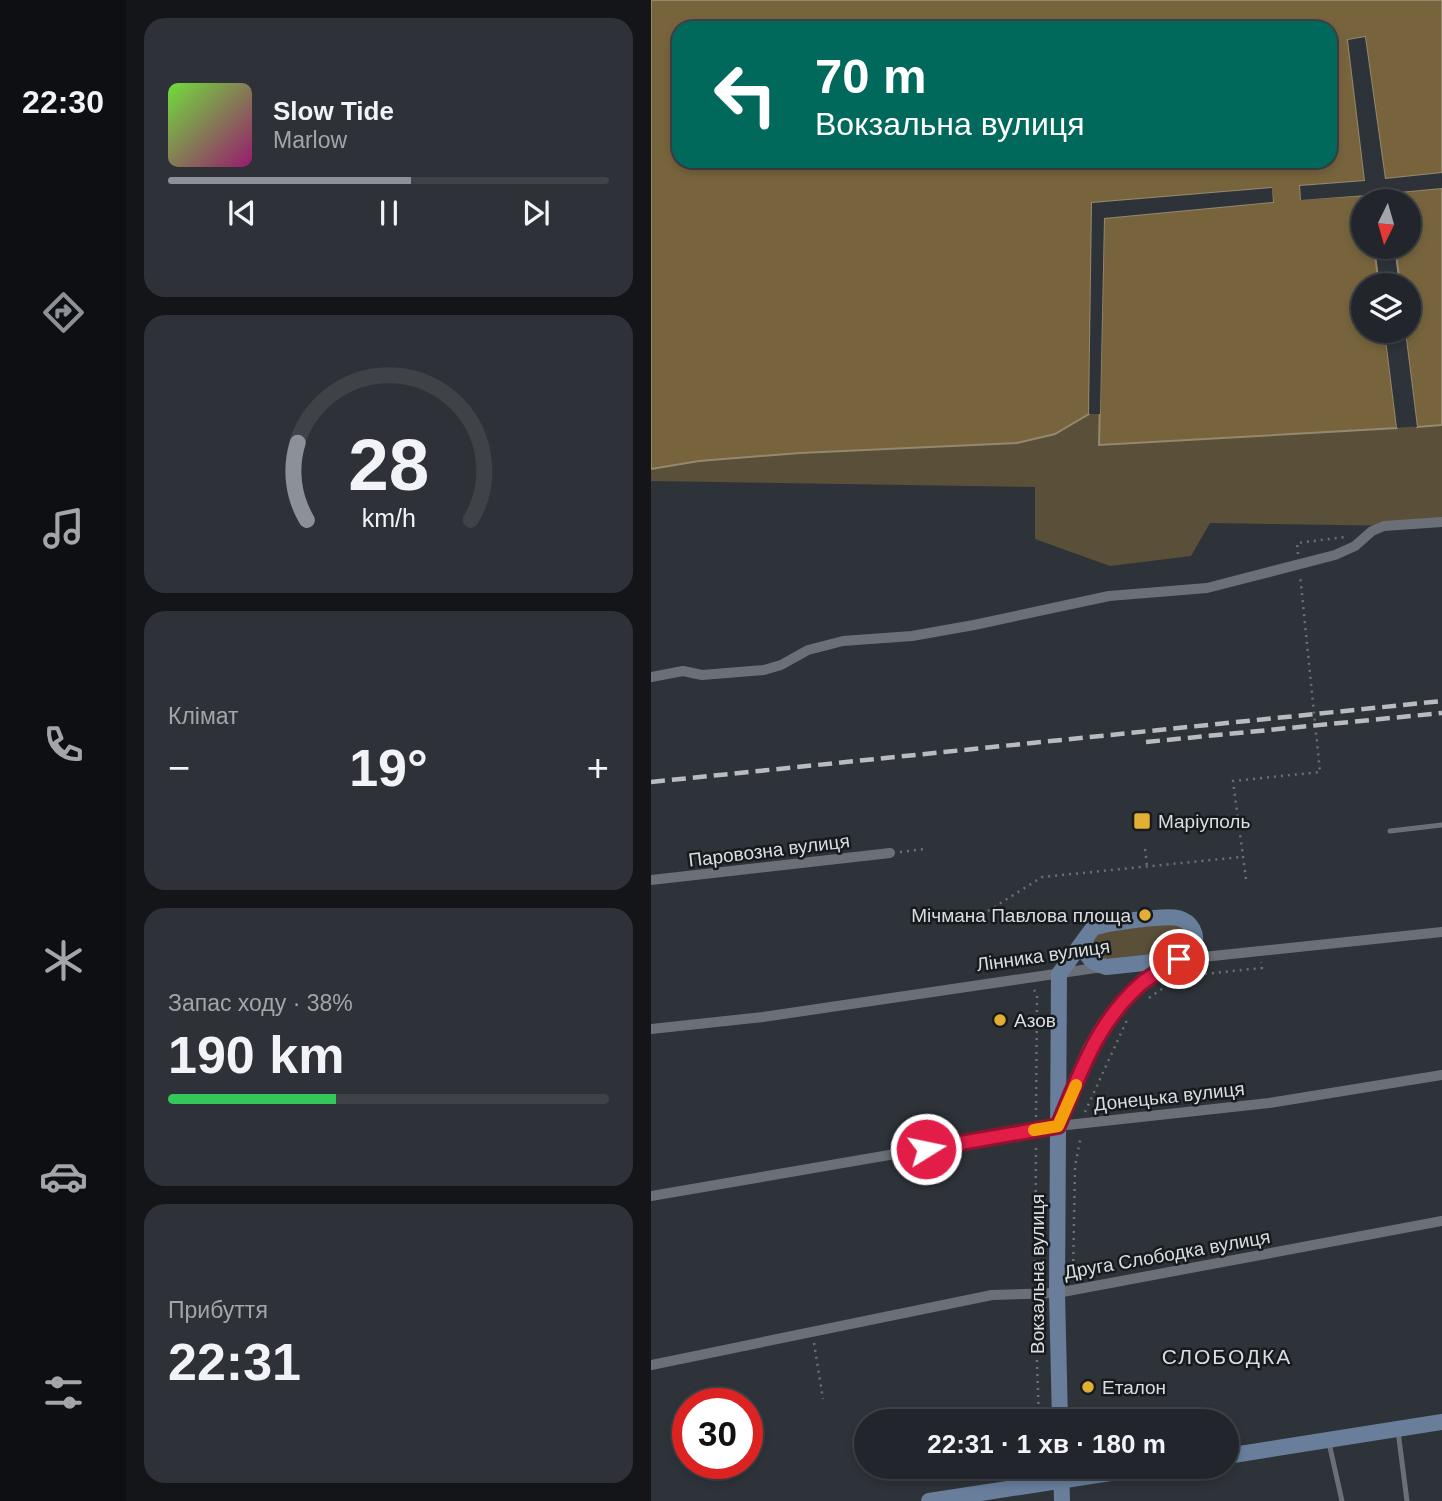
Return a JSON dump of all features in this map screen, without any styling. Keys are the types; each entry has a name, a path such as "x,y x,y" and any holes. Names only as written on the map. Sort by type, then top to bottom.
{"street":[{"path":"651,677 683,671 702,675 764,670 781,665 808,650 843,641 912,636 1109,596 1207,588 1335,555 1355,546 1372,531 1384,526 1442,522"},
{"name":"Паровозна вулиця","path":"651,880 890,853"},
{"path":"1059,974 1093,928 1101,925 1174,918 1189,923 1195,939 1197,957"},
{"name":"Лінника вулиця","path":"651,1030 763,1017 1106,967 1442,932"},
{"path":"1087,935 1085,952 1090,960 1106,967"},
{"name":"Вокзальна вулиця","path":"1058,1126 1098,1034 1109,1017 1145,981 1187,955 1193,948 1195,939"},
{"name":"Вокзальна вулиця","path":"1059,974 1057,1293 1060,1409"},
{"name":"Донецька вулиця","path":"651,1196 1058,1126 1269,1102 1442,1075"},
{"name":"Друга Слободка вулиця","path":"651,1365 992,1295 1057,1293 1442,1222"},
{"path":"1239,1454 1442,1422"},
{"path":"929,1501 1037,1479"},
{"path":"1062,1479 1062,1501"}],"lane":[{"path":"1389,831 1442,825"},
{"path":"1397,1429 1407,1501"},
{"path":"1328,1440 1342,1501"}],"path":[{"path":"1298,557 1297,543 1332,540"},
{"path":"1246,879 1233,781 1320,772 1300,571"},
{"path":"890,853 925,849"},
{"path":"1145,849 1147,866"},
{"path":"988,911 1042,877 1241,856"},
{"path":"1178,976 1262,968"},
{"path":"1141,1003 1169,983"},
{"path":"1037,994 1035,1293 1039,1409"},
{"path":"1086,1106 1132,1010"},
{"path":"1074,1271 1075,1166"},
{"path":"813,1332 823,1399"}],"shaded area":[{"path":"651,0 1442,0 1442,173 1385,179 1365,37 1348,40 1365,181 1300,186 1301,199 1351,196 1351,259 1376,259 1377,273 1351,273 1351,343 1386,343 1397,428 1099,445 1104,218 1273,202 1271,188 1092,203 1089,414 1055,434 1017,443 800,453 699,461 651,469"},
{"path":"1442,188 1442,425 1417,427 1406,343 1421,343 1421,273 1398,273 1397,259 1421,259 1421,190"},
{"path":"1089,414 1100,414 1100,445 1442,425 1442,525 1210,523 1191,556 1110,566 1035,539 1035,487 651,481 651,469 699,461 1055,434"},
{"path":"1174,923 1185,926 1190,943 1177,954 1105,961 1094,958 1089,941 1097,932"}],"pier":[{"path":"1365,37 1385,179 1442,173 1442,177 1386,183 1382,181 1362,41 1352,42 1369,182 1303,190 1304,196 1351,192 1351,196 1301,200 1300,186 1365,181 1348,40"},
{"path":"1442,185 1442,188 1421,190 1387,189"},
{"path":"1272,188 1273,202 1104,218 1100,414 1096,414 1101,215 1269,198 1269,192 1096,206 1092,414 1089,414 1092,203"},
{"path":"1386,343 1390,343 1401,427 1397,428"},
{"path":"1404,343 1406,343 1417,427 1414,427"}],"railway":[{"path":"651,782 1442,701"},
{"path":"1146,742 1442,713"}],"slow traffic":[{"path":"1034,1130 1058,1126 1076,1085"}],"place":[{"name":"Маріуполь","path":"1142,821"},
{"name":"Мічмана Павлова площа","path":"1145,915"},
{"name":"Азов","path":"1000,1020"},
{"name":"Еталон","path":"1088,1387"}],"district":[{"name":"СЛОБОДКА","path":"1227,1357"}],"route":[{"path":"926,1149 1058,1126 1098,1034 1109,1017 1145,981 1179,959"}]}
